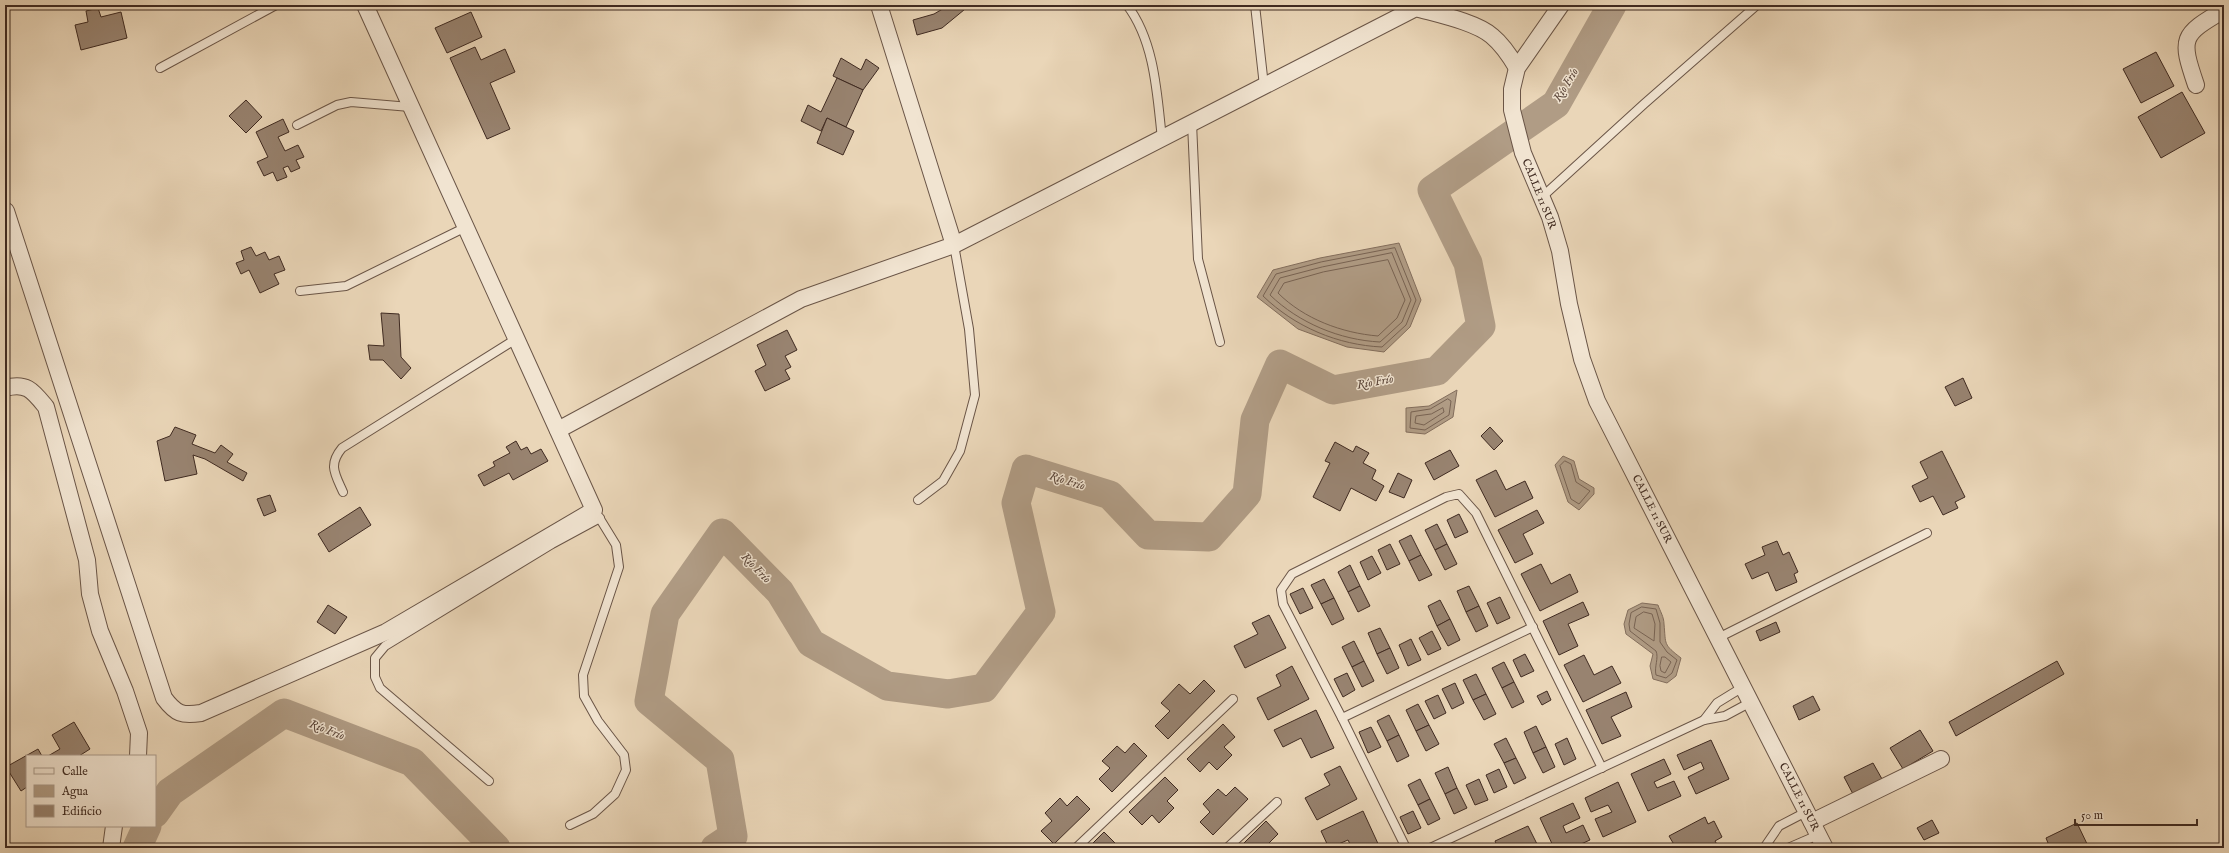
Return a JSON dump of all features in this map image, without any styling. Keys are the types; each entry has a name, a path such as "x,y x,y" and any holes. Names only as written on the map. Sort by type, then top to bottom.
{"street":[{"path":"6,211 164,698 172,709 186,716 201,712 386,632 597,514 410,107 365,5"},
{"path":"879,5 954,245"},
{"name":"CALLE 11 SUR","path":"1561,5 1518,68 1512,89 1512,110 1523,153 1550,217 1560,251 1569,304 1582,359 1597,401 1815,829"},
{"path":"558,430 801,299 954,245 1416,7 1461,20 1491,35 1506,50 1518,68"},
{"path":"2196,85 2186,56 2186,41 2196,26 2224,10"},
{"path":"5,388 17,385 33,390 46,407 87,560 90,594 100,631 125,691 139,733 138,755"},
{"path":"1815,829 1941,759"},
{"path":"111,848 114,827"}],"lane":[{"path":"160,68 276,5"},
{"path":"1127,5 1147,47 1154,75 1162,138"},
{"path":"1255,5 1264,86"},
{"path":"1542,197 1644,104 1757,5"},
{"path":"297,125 337,105 351,102 410,107"},
{"path":"1192,123 1198,259 1220,342"},
{"path":"300,291 346,286 466,227"},
{"path":"918,500 943,481 960,452 975,394 969,329 954,245"},
{"path":"343,492 334,469 334,458 342,448 516,339"},
{"path":"1406,848 1342,718 1283,604 1281,590 1292,574 1446,497 1459,494 1476,513 1602,768"},
{"path":"489,781 380,688 375,677 375,658 384,646 552,544 597,514 616,545 619,567 583,675 584,696 598,721 624,755 626,770 615,794 593,814 570,825"},
{"path":"1718,638 1927,532"},
{"path":"1342,718 1533,627"},
{"path":"1704,720 1717,703 1742,687"},
{"path":"1076,848 1233,699"},
{"path":"1430,848 1704,720 1725,716 1750,702"},
{"path":"1227,848 1277,802"},
{"path":"1764,848 1780,826 1815,829"},
{"path":"1788,848 1815,829"}],"water":[{"path":"1399,243 1421,300 1410,327 1384,352 1347,347 1298,329 1257,297 1273,270 1320,258"},
{"path":"1457,390 1453,417 1425,434 1406,432 1406,408 1429,406"},
{"path":"1563,456 1574,461 1579,479 1594,488 1594,494 1579,510 1568,502 1555,465"},
{"path":"1642,603 1658,605 1663,619 1666,644 1681,658 1676,676 1667,683 1653,679 1650,666 1653,654 1626,634 1624,624 1628,610"}],"building":[{"path":"945,5 970,5 942,28 917,35 913,20 934,14 946,7"},
{"path":"98,8 101,17 121,12 127,38 81,50 75,25 88,22 86,11"},
{"path":"471,12 482,37 447,53 435,28"},
{"path":"475,47 481,60 505,49 515,72 490,83 510,129 487,139 450,58"},
{"path":"2156,52 2174,86 2141,103 2123,69"},
{"path":"841,58 861,70 866,59 879,68 863,90 833,76"},
{"path":"837,78 863,90 846,127 827,118 821,131 801,121 808,105 821,112"},
{"path":"2182,92 2205,133 2161,158 2138,117"},
{"path":"246,100 262,117 246,133 229,116"},
{"path":"827,118 854,131 843,155 817,143"},
{"path":"283,119 289,132 278,137 285,151 298,145 304,157 296,160 300,168 291,172 288,166 283,168 287,177 277,181 273,172 264,176 257,162 268,157 256,132"},
{"path":"251,247 256,256 265,252 269,260 279,256 285,270 274,274 279,284 260,293 249,270 241,274 236,263 244,260 241,251"},
{"path":"381,313 399,314 401,357 411,368 401,379 383,360 370,360 368,345 384,346"},
{"path":"787,330 797,350 785,356 791,367 785,370 790,379 765,391 755,371 766,365 757,345"},
{"path":"1963,378 1972,398 1955,406 1945,387"},
{"path":"175,427 196,435 192,444 215,453 221,445 233,454 227,462 247,473 243,481 205,459 193,455 197,474 165,481 157,441 170,436"},
{"path":"1490,427 1503,441 1494,450 1481,436"},
{"path":"516,441 521,450 527,447 531,454 541,449 548,461 513,480 509,473 484,486 478,475 495,466 493,462 510,453 506,447"},
{"path":"1335,442 1353,452 1356,446 1369,453 1363,463 1376,470 1372,479 1384,486 1376,501 1351,488 1340,511 1313,497 1330,463 1325,461"},
{"path":"1450,450 1459,466 1434,480 1425,463"},
{"path":"1942,451 1965,497 1955,502 1958,508 1943,515 1933,496 1920,502 1912,486 1928,478 1920,462"},
{"path":"1496,470 1506,490 1525,481 1533,498 1495,517 1476,480"},
{"path":"1398,473 1412,480 1404,498 1389,492"},
{"path":"270,495 276,511 264,516 257,499"},
{"path":"360,507 371,525 329,552 318,534"},
{"path":"1537,510 1544,523 1523,534 1533,554 1515,563 1498,530"},
{"path":"1459,514 1468,532 1455,538 1447,520"},
{"path":"1437,524 1447,544 1435,550 1425,530"},
{"path":"1411,535 1421,555 1409,561 1399,541"},
{"path":"1777,541 1783,555 1789,552 1798,572 1794,574 1797,582 1776,591 1768,572 1752,579 1745,564 1765,555 1762,547"},
{"path":"1390,544 1400,564 1387,570 1378,550"},
{"path":"1447,544 1457,564 1445,570 1435,550"},
{"path":"1421,555 1432,575 1419,581 1409,561"},
{"path":"1372,556 1381,573 1368,580 1360,562"},
{"path":"1541,564 1551,584 1570,574 1578,592 1540,611 1521,574"},
{"path":"1350,565 1360,586 1348,592 1338,572"},
{"path":"1324,579 1334,598 1321,604 1311,585"},
{"path":"1360,586 1370,606 1358,612 1348,592"},
{"path":"1469,586 1479,606 1466,612 1457,591"},
{"path":"1303,588 1313,608 1300,614 1290,594"},
{"path":"1500,597 1510,618 1497,624 1487,603"},
{"path":"1334,598 1344,619 1332,625 1321,604"},
{"path":"1440,600 1450,619 1437,626 1428,606"},
{"path":"1583,602 1589,615 1568,624 1578,646 1559,655 1543,621"},
{"path":"328,605 347,617 335,634 317,622"},
{"path":"1479,606 1488,626 1476,632 1466,612"},
{"path":"1269,615 1286,648 1245,668 1234,646 1258,634 1252,623"},
{"path":"1450,619 1460,640 1448,646 1437,626"},
{"path":"1776,622 1780,632 1760,641 1756,631"},
{"path":"1380,628 1390,648 1377,654 1368,633"},
{"path":"1432,631 1441,649 1428,655 1419,638"},
{"path":"1411,639 1421,660 1408,666 1399,645"},
{"path":"1354,641 1364,661 1352,667 1342,647"},
{"path":"1390,648 1399,668 1387,674 1377,654"},
{"path":"1525,654 1534,671 1521,677 1513,660"},
{"path":"1584,655 1594,675 1612,666 1621,683 1583,702 1564,665"},
{"path":"1364,661 1374,681 1362,687 1352,667"},
{"path":"2057,661 2064,674 1956,736 1949,722"},
{"path":"1504,662 1514,682 1502,688 1492,668"},
{"path":"1292,666 1309,699 1268,720 1257,698 1281,686 1276,675"},
{"path":"1347,673 1355,690 1343,697 1334,679"},
{"path":"1476,674 1486,694 1473,700 1463,680"},
{"path":"1204,680 1215,691 1168,739 1155,726 1170,711 1161,703 1179,684 1190,694"},
{"path":"1514,682 1524,702 1512,708 1502,688"},
{"path":"1455,683 1464,703 1452,709 1442,689"},
{"path":"1547,691 1551,700 1542,705 1537,696"},
{"path":"1626,692 1632,707 1611,717 1621,736 1602,744 1586,710"},
{"path":"1486,694 1496,714 1484,720 1473,700"},
{"path":"1438,695 1446,713 1434,719 1425,701"},
{"path":"1813,696 1820,710 1799,720 1793,706"},
{"path":"1418,704 1429,725 1416,731 1406,710"},
{"path":"1316,710 1334,748 1311,758 1301,738 1283,747 1274,730"},
{"path":"1389,715 1399,735 1387,741 1377,721"},
{"path":"74,722 90,749 81,755 50,755 60,749 52,735"},
{"path":"1223,724 1235,737 1224,747 1232,755 1217,770 1209,762 1200,772 1187,759"},
{"path":"1429,725 1439,744 1426,751 1416,731"},
{"path":"1536,726 1546,747 1533,753 1524,732"},
{"path":"1371,727 1381,747 1368,753 1359,732"},
{"path":"1920,730 1933,751 1903,769 1890,748"},
{"path":"1399,735 1409,756 1397,762 1387,741"},
{"path":"1506,738 1516,758 1504,763 1494,744"},
{"path":"1567,738 1576,759 1564,765 1555,744"},
{"path":"1711,740 1729,779 1696,794 1688,777 1704,769 1701,762 1684,770 1677,755"},
{"path":"1134,743 1147,756 1112,792 1099,779 1110,768 1102,761 1117,746 1125,753"},
{"path":"1546,747 1555,767 1543,773 1533,753"},
{"path":"38,749 41,755 27,755"},
{"path":"26,756 26,788 21,791 6,767"},
{"path":"1516,758 1526,778 1514,784 1504,763"},
{"path":"1664,759 1671,774 1654,782 1657,788 1674,781 1681,796 1648,811 1631,774"},
{"path":"1873,763 1882,779 1853,794 1844,777"},
{"path":"1340,766 1357,799 1317,820 1305,798 1330,785 1324,774"},
{"path":"1448,767 1457,788 1445,794 1435,773"},
{"path":"1499,769 1507,787 1494,793 1486,775"},
{"path":"1165,777 1178,790 1167,801 1174,808 1159,823 1152,815 1142,825 1129,812"},
{"path":"1420,779 1430,799 1418,805 1408,785"},
{"path":"1479,779 1488,800 1475,805 1466,785"},
{"path":"1618,782 1636,822 1603,837 1595,819 1612,812 1608,805 1591,812 1585,798"},
{"path":"1235,787 1248,799 1213,835 1200,822 1210,812 1203,804 1218,789 1226,796"},
{"path":"1457,788 1467,808 1454,814 1445,794"},
{"path":"1077,796 1090,809 1054,844 1041,831 1052,821 1045,813 1060,798 1067,806"},
{"path":"1430,799 1440,819 1428,825 1418,805"},
{"path":"1573,803 1580,818 1563,826 1566,833 1583,825 1590,840 1572,848 1554,848 1540,818"},
{"path":"1363,811 1380,848 1352,848 1348,840 1329,848 1321,831"},
{"path":"1413,811 1421,828 1408,834 1400,817"},
{"path":"1705,817 1708,824 1714,821 1722,837 1715,841 1719,848 1676,848 1669,836"},
{"path":"1932,820 1939,833 1924,840 1917,828"},
{"path":"1266,821 1278,834 1264,848 1239,848"},
{"path":"2077,823 2089,848 2050,848 2046,838"},
{"path":"1528,826 1539,848 1498,848 1495,841"},
{"path":"1104,832 1117,845 1114,848 1088,848"}],"waterway":[{"name":"Río Frío","path":"715,848 733,836 720,760 649,701 665,614 722,533 780,592 811,643 887,686 948,694 984,688 1041,612 1016,503 1026,469 1110,495 1148,535 1209,537 1247,494 1255,420 1280,364 1333,390 1437,371 1481,326 1468,263 1432,190 1556,104 1612,5"},
{"name":"Río Frío","path":"156,812 170,792 284,713 412,762 496,848"},
{"name":"Río Frío","path":"137,848 147,827"}]}
